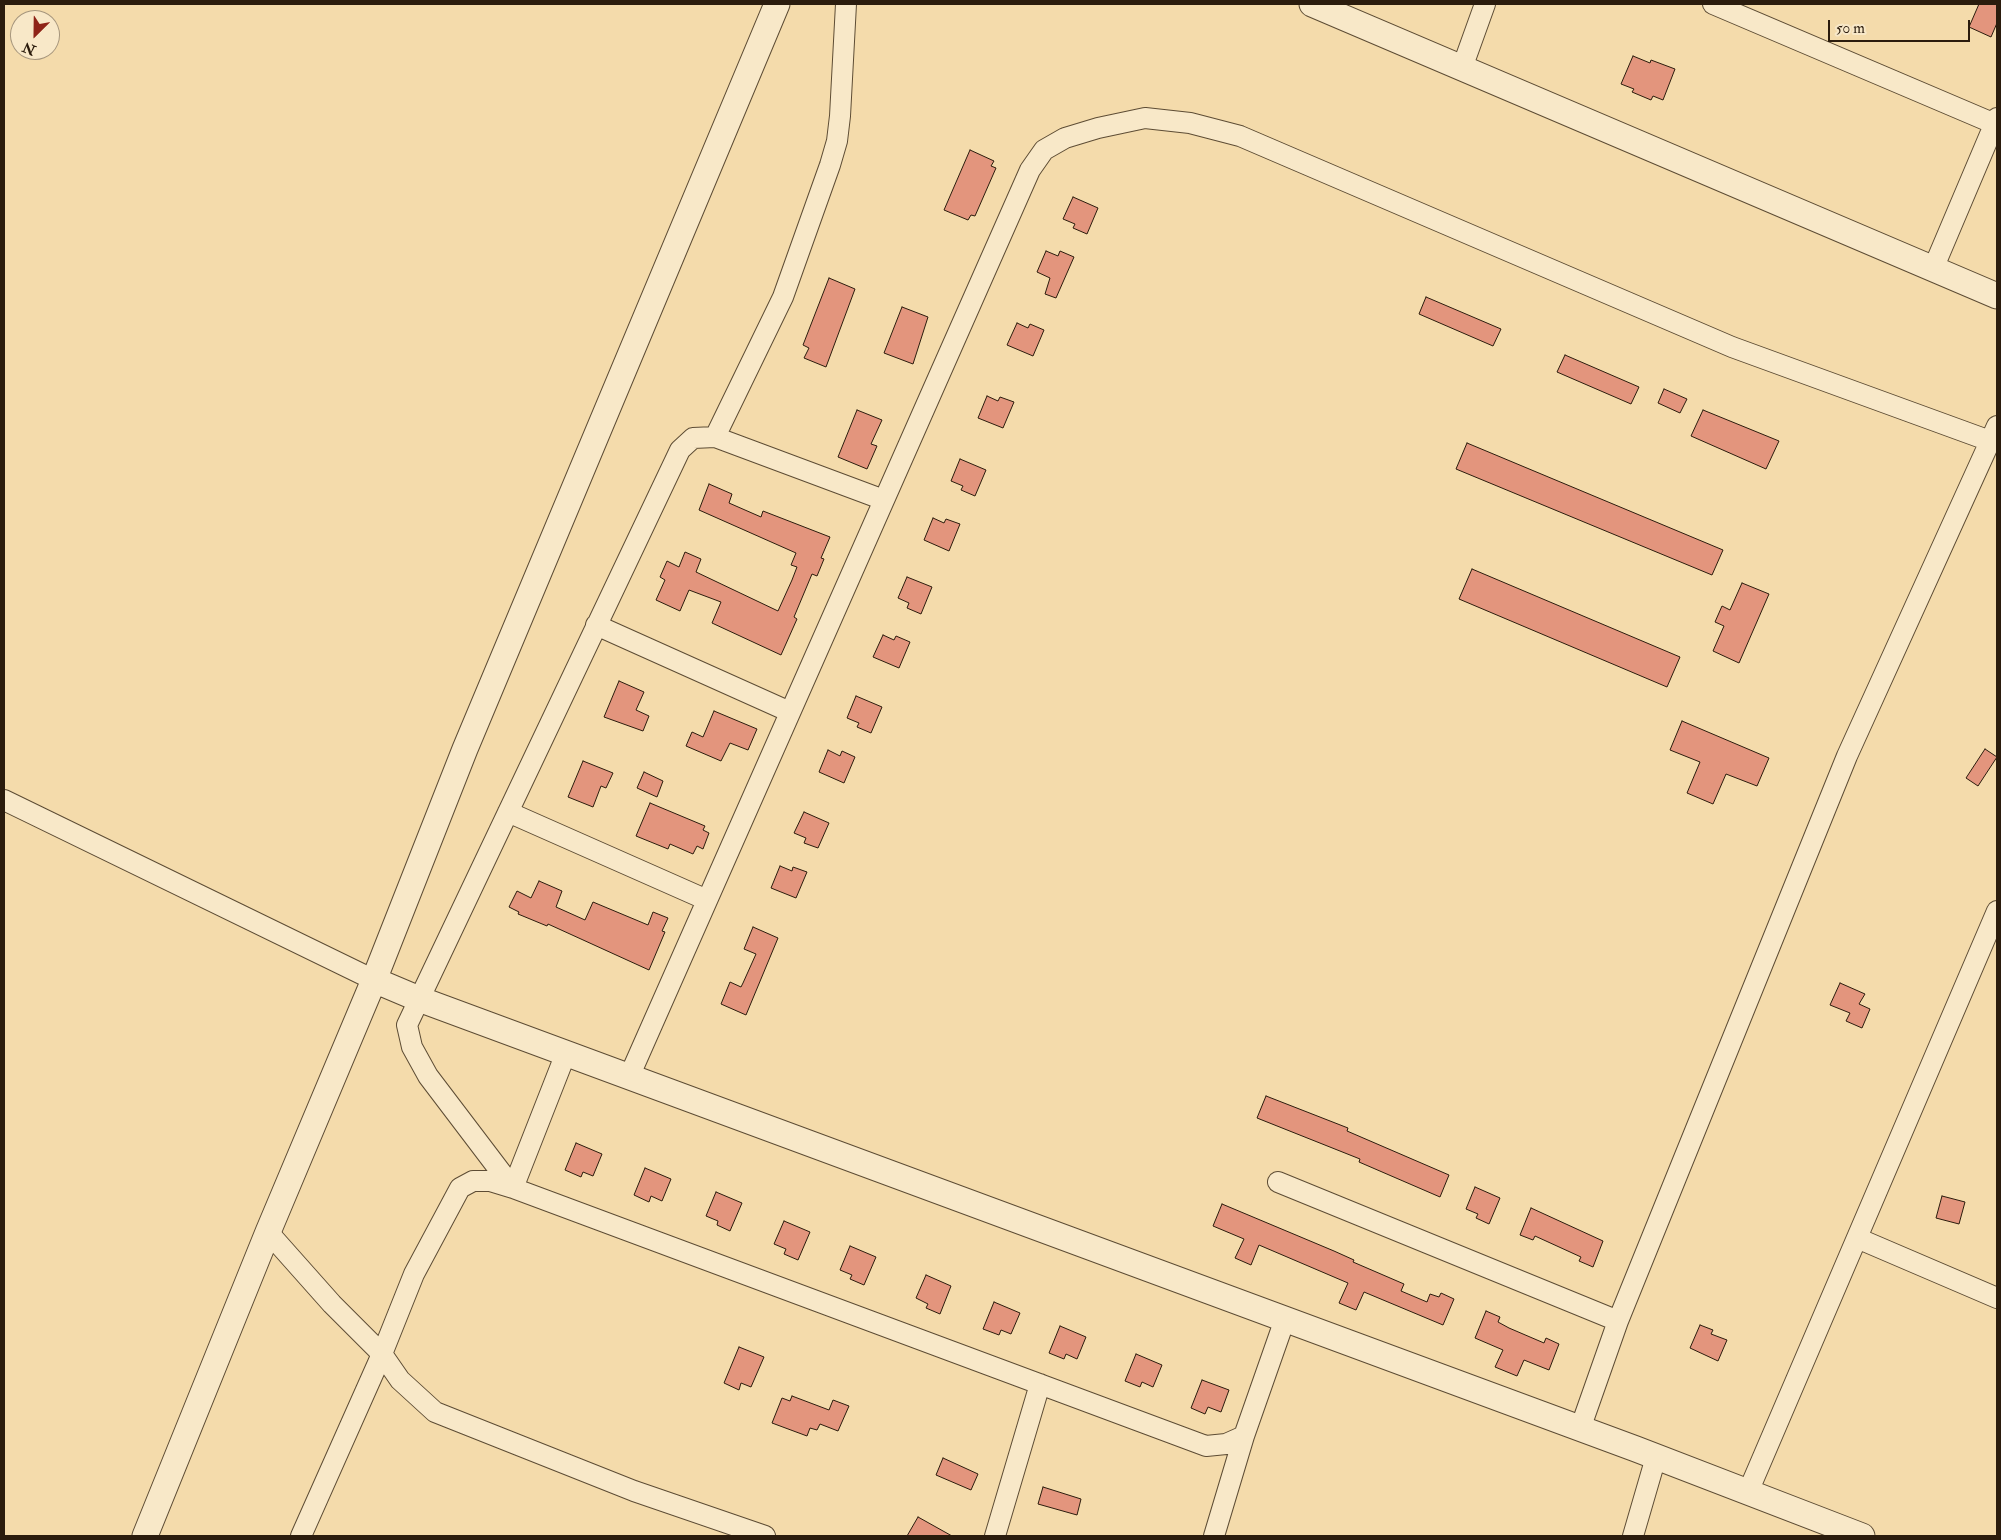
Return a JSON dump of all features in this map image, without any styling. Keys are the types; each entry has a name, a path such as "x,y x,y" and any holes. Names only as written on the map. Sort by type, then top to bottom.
{"street":[{"path":"145,1536 268,1232 374,980 465,749 777,4"},
{"path":"716,437 783,297 837,141 846,4"},
{"path":"1312,4 1997,296"},
{"path":"1462,68 1485,4"},
{"path":"1713,4 1996,121 1933,269"},
{"path":"629,1077 1030,170 1044,150 1064,138 1098,128 1145,118 1190,123 1240,136 1732,347 1994,433 1847,756 1618,1321 1580,1429"},
{"path":"513,1188 428,1076 412,1047 407,1025 680,450 693,438 716,437 884,500"},
{"path":"596,625 790,712"},
{"path":"4,800 374,980 420,1000 1285,1319 1862,1536"},
{"path":"508,812 707,900"},
{"path":"1748,1492 1997,911"},
{"path":"513,1188 566,1053"},
{"path":"301,1536 382,1354 414,1274 460,1188 473,1181 490,1181 513,1188 1206,1446 1226,1444 1244,1436"},
{"path":"1278,1182 1618,1321"},
{"path":"268,1232 332,1304 382,1354 400,1380 435,1412 634,1491 765,1536"},
{"path":"1857,1238 1997,1298"},
{"path":"1214,1536 1244,1436 1285,1319"},
{"path":"995,1536 1040,1384"},
{"path":"1633,1536 1656,1458"}],"building":[{"path":"1979,4 1997,4 1997,23 1991,37 1969,27"},
{"path":"1633,56 1650,63 1651,60 1675,69 1663,100 1653,96 1651,100 1632,92 1634,89 1621,84"},
{"path":"970,150 994,161 991,166 996,168 975,216 971,215 968,220 944,210"},
{"path":"1073,197 1098,208 1087,234 1073,228 1075,224 1063,219"},
{"path":"1046,251 1058,256 1060,251 1074,257 1056,298 1045,294 1050,278 1037,272"},
{"path":"829,278 855,289 826,367 804,358 809,348 803,345"},
{"path":"1426,297 1501,329 1493,346 1419,314"},
{"path":"902,307 928,317 913,364 884,353"},
{"path":"1017,323 1028,328 1030,324 1044,330 1033,356 1007,345"},
{"path":"1565,355 1639,387 1631,404 1557,372"},
{"path":"1664,389 1687,399 1680,413 1658,403"},
{"path":"987,396 998,401 1000,397 1014,402 1003,428 978,418"},
{"path":"857,410 882,420 871,444 877,446 867,469 838,457"},
{"path":"1703,410 1779,441 1766,469 1691,436"},
{"path":"1467,443 1723,550 1712,575 1456,469"},
{"path":"960,459 986,470 975,496 961,490 963,486 951,481"},
{"path":"709,484 732,494 729,503 761,517 763,511 830,537 821,558 824,559 817,576 812,574 794,617 797,619 781,655 712,623 721,602 689,590 680,611 656,600 665,580 660,577 667,561 679,567 685,552 701,559 696,572 778,611 797,567 791,565 796,553 699,510"},
{"path":"933,518 944,523 946,519 960,524 949,551 924,540"},
{"path":"1472,569 1680,657 1667,687 1459,599"},
{"path":"907,577 932,587 921,614 907,608 909,603 898,598"},
{"path":"1742,583 1769,594 1739,663 1713,651 1724,626 1715,622 1722,606 1730,610"},
{"path":"883,635 894,640 896,636 910,642 899,668 873,657"},
{"path":"619,681 644,692 636,710 649,716 643,731 604,717"},
{"path":"856,696 882,707 871,733 857,727 859,723 847,718"},
{"path":"714,711 757,729 748,750 730,743 721,761 686,746 692,732 703,737"},
{"path":"1682,721 1769,758 1757,786 1726,774 1713,804 1687,793 1700,762 1670,750"},
{"path":"1985,749 1997,757 1978,786 1966,778"},
{"path":"828,750 840,756 842,751 855,757 844,783 819,772"},
{"path":"583,761 613,773 606,788 601,786 593,807 568,797"},
{"path":"644,772 663,781 657,797 637,788"},
{"path":"650,803 705,826 703,830 709,833 703,849 697,846 693,854 670,844 668,849 636,836"},
{"path":"804,812 829,823 818,848 804,843 806,838 794,833"},
{"path":"780,866 792,871 793,867 807,872 796,898 771,888"},
{"path":"539,881 562,891 556,907 585,920 593,902 648,925 653,912 668,918 662,931 665,932 649,970 548,924 547,926 518,914 519,912 509,907 517,891 531,898"},
{"path":"753,927 778,938 746,1015 721,1004 730,982 741,987 756,954 744,949"},
{"path":"1840,983 1865,994 1859,1004 1870,1009 1862,1028 1846,1021 1850,1013 1830,1005"},
{"path":"1266,1096 1348,1128 1347,1131 1449,1175 1440,1197 1359,1162 1360,1159 1257,1118"},
{"path":"576,1143 602,1154 593,1176 583,1172 581,1177 565,1170"},
{"path":"645,1168 671,1179 662,1201 651,1196 649,1202 634,1195"},
{"path":"1475,1187 1500,1198 1489,1224 1476,1218 1478,1214 1466,1209"},
{"path":"716,1192 742,1203 730,1231 717,1225 718,1221 706,1216"},
{"path":"1942,1196 1965,1202 1959,1224 1936,1218"},
{"path":"1222,1204 1354,1260 1353,1262 1404,1284 1401,1291 1427,1302 1430,1294 1439,1297 1441,1293 1454,1299 1443,1325 1364,1292 1356,1310 1339,1303 1348,1283 1259,1245 1251,1265 1235,1258 1244,1239 1213,1226"},
{"path":"1531,1208 1603,1241 1593,1267 1579,1261 1581,1257 1535,1236 1533,1240 1520,1235"},
{"path":"784,1221 810,1232 798,1260 784,1254 786,1249 774,1244"},
{"path":"850,1246 876,1257 864,1285 850,1279 852,1275 840,1270"},
{"path":"926,1275 951,1286 940,1314 926,1308 928,1304 916,1298"},
{"path":"994,1302 1020,1313 1011,1334 1001,1330 999,1335 983,1329"},
{"path":"1486,1311 1500,1317 1498,1322 1509,1328 1544,1343 1546,1338 1559,1344 1549,1370 1524,1360 1517,1376 1495,1367 1503,1350 1475,1338"},
{"path":"1700,1325 1713,1330 1711,1334 1727,1340 1718,1361 1690,1348"},
{"path":"1060,1326 1086,1337 1077,1359 1066,1354 1064,1359 1049,1353"},
{"path":"739,1347 764,1357 751,1387 741,1383 739,1390 724,1383"},
{"path":"1136,1354 1162,1365 1153,1387 1142,1382 1140,1387 1125,1381"},
{"path":"1202,1380 1229,1390 1221,1412 1208,1407 1205,1414 1191,1408"},
{"path":"792,1396 829,1410 833,1400 849,1406 838,1431 820,1424 817,1430 810,1428 807,1436 772,1423 782,1398 790,1401"},
{"path":"943,1458 978,1474 971,1490 936,1475"},
{"path":"1043,1487 1081,1499 1077,1515 1038,1504"},
{"path":"918,1517 952,1536 907,1536"}]}
